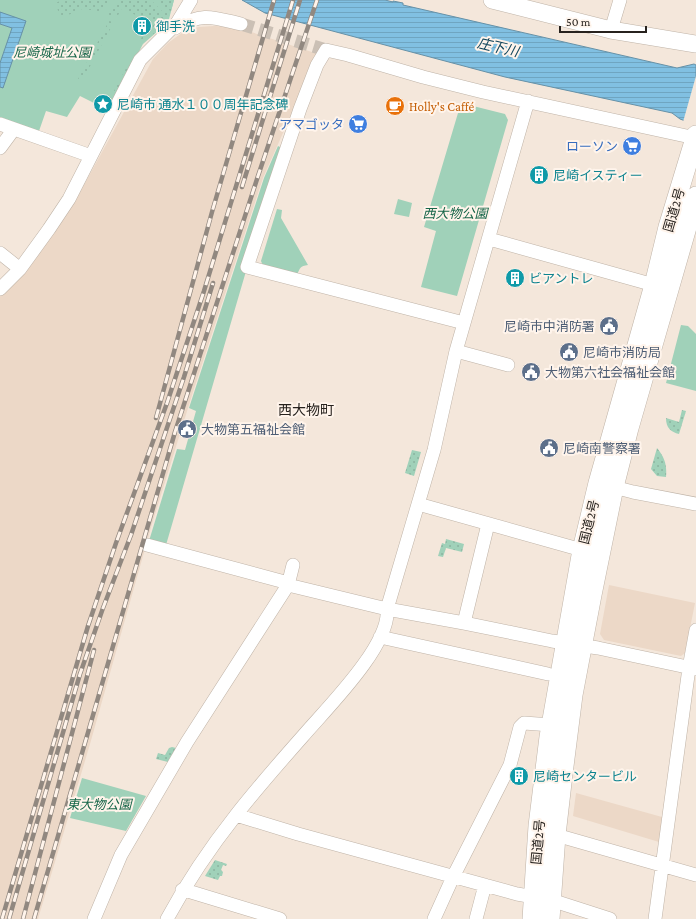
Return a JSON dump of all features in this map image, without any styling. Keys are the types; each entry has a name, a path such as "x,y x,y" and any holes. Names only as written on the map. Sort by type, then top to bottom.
{"highway":[{"name":"国道2号","path":"534,897 556,835 573,696 592,595 606,485 668,228 696,137"},
{"name":"国道2号","path":"532,919 538,826 551,725 582,550 644,377 696,196"},
{"name":"国道2号","path":"534,897 550,919"}],"main road":[{"path":"492,0 509,2 611,30 696,44"}],"street":[{"path":"611,30 620,0"},
{"path":"0,289 20,269 69,199 140,60 177,23 190,3"},
{"path":"164,36 176,27 191,19 203,16 241,24"},
{"path":"464,323 247,267 300,109 317,64 326,50 348,54 431,79 483,92 696,137"},
{"path":"167,919 182,890 236,815 304,734 358,673 380,637 388,617 387,609 434,450 456,351 528,101"},
{"path":"0,124 91,156"},
{"path":"0,148 14,129"},
{"path":"489,239 654,285"},
{"path":"0,254 20,269"},
{"path":"456,351 508,365"},
{"path":"606,485 696,504"},
{"path":"418,504 582,550"},
{"path":"464,623 488,524"},
{"path":"147,545 281,581 288,586 387,609 692,668"},
{"path":"94,919 121,855 184,748 288,586 293,565"},
{"path":"655,919 692,668 696,630"},
{"path":"380,637 548,674"},
{"path":"434,919 453,877 510,765 520,727 524,723 551,725"},
{"path":"236,815 298,834 453,877 534,897 610,919"},
{"path":"556,835 696,875"},
{"path":"476,919 486,885"},
{"path":"182,890 280,919"}],"shaded area":[{"path":"214,26 236,27 318,54 263,178 193,392 152,524 90,744 38,919 0,919 0,296 22,274 63,219 79,194 153,59 168,43 186,30"},
{"path":"609,585 695,603 685,653 681,656 604,640 600,634"},
{"path":"576,793 662,817 659,842 573,816"}],"green space":[{"name":"尼崎城址公園","path":"0,0 174,0 169,19 166,24 143,44 108,110 80,96 67,117 46,111 39,131 0,117"},
{"path":"63,0 106,0 109,3 97,14 97,10 89,10 87,7 61,18 55,3"},
{"path":"121,0 151,0 163,12 170,14 168,20 142,43 139,48 137,47 149,22 122,8 117,17 108,16 108,13"},
{"path":"157,0 174,0 171,11 166,9"},
{"path":"109,21 114,22 82,81 78,79"},
{"path":"133,55 135,56 117,92 114,91"},
{"name":"西大物公園","path":"461,103 505,114 508,120 457,296 421,287 436,231 424,227"},
{"path":"278,146 282,148 166,545 149,541 177,449 185,450 196,411 189,408 264,178"},
{"path":"398,199 412,203 409,217 394,214"},
{"path":"277,209 282,210 281,218 308,265 303,266 297,275 264,268 261,261"},
{"path":"681,325 688,326 696,334 696,391 666,383"},
{"path":"682,410 686,411 679,434 670,429 666,418 679,422"},
{"path":"657,448 665,462 666,477 657,476 651,469"},
{"path":"412,450 421,452 414,476 405,473"},
{"path":"446,539 464,544 462,552 446,548 443,557 438,556 442,543 445,544"},
{"path":"169,748 176,748 168,762 156,759 158,753 165,755"},
{"name":"東大物公園","path":"82,778 146,796 126,831 70,818"},
{"path":"215,860 227,864 226,866 223,865 221,870 223,872 222,876 220,876 218,880 205,876"}],"water":[{"name":"庄下川","path":"242,0 393,1 403,3 403,5 677,68 694,64 696,65 696,125 680,119 672,113 505,77 265,13"},
{"path":"0,12 26,21 3,88 0,87 0,63 12,28 0,24"}],"pier":[{"path":"696,76 696,127 683,122"}],"tunnel":[{"path":"241,24 326,50"}],"railway":[{"path":"156,418 212,212 274,0"},
{"path":"2,919 88,626 116,543 167,403 204,291 293,0"},
{"path":"242,187 300,0"},
{"path":"34,919 175,432 317,0"},
{"path":"9,919 80,674 131,535 184,377 213,283"},
{"path":"23,919 94,650"}],"place":[{"name":"御手洗","path":"142,26"},
{"name":"尼崎市 通水１００周年記念碑","path":"103,104"},
{"name":"Holly's Caffé","path":"395,106"},
{"name":"アマゴッタ","path":"358,124"},
{"name":"ローソン","path":"632,146"},
{"name":"尼崎イスティー","path":"539,175"},
{"name":"ビアントレ","path":"515,278"},
{"name":"尼崎市中消防署","path":"609,326"},
{"name":"尼崎市消防局","path":"569,352"},
{"name":"大物第六社会福祉会館","path":"531,372"},
{"name":"大物第五福祉会館","path":"187,429"},
{"name":"尼崎南警察署","path":"549,448"},
{"name":"尼崎センタービル","path":"519,776"}],"district":[{"name":"西大物町","path":"306,410"}]}
